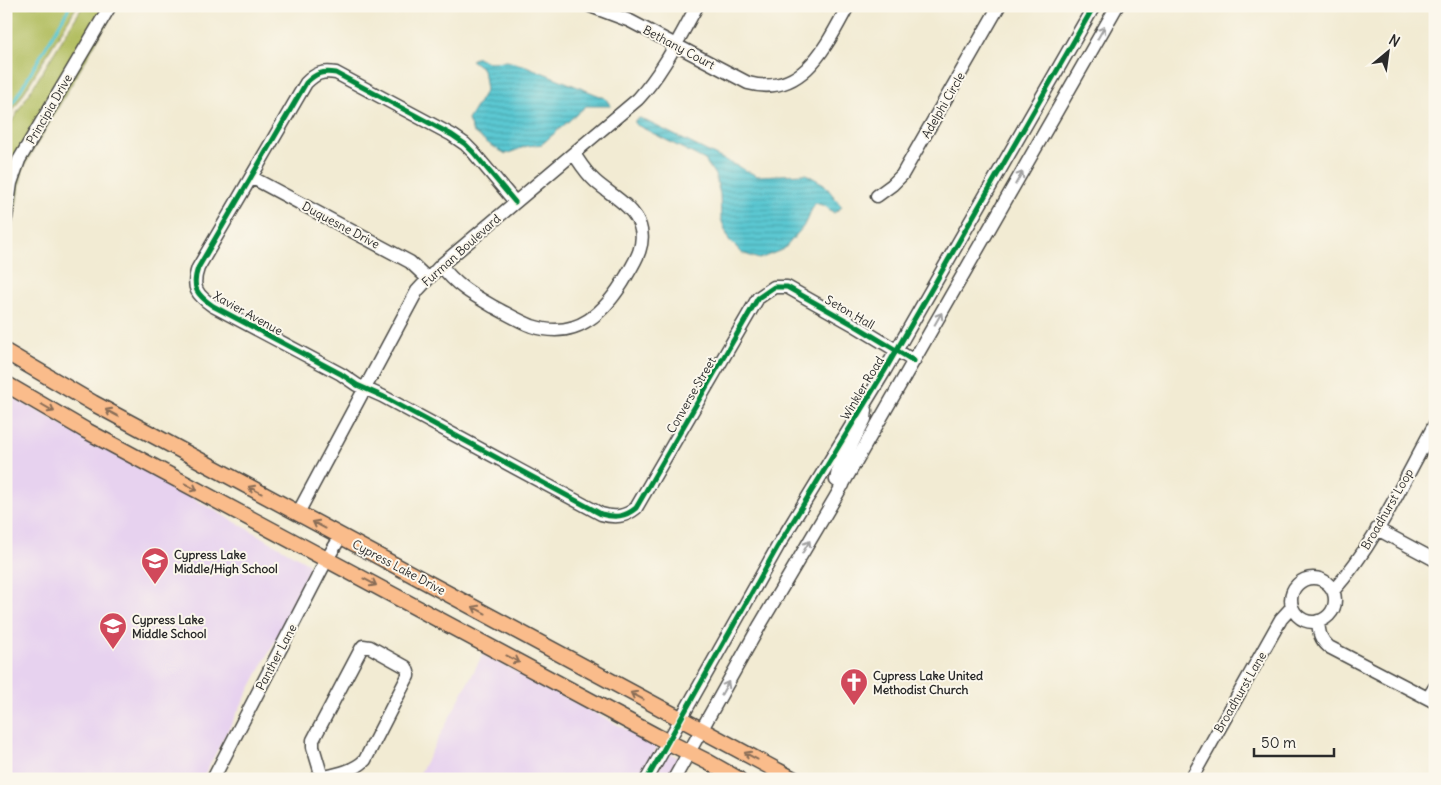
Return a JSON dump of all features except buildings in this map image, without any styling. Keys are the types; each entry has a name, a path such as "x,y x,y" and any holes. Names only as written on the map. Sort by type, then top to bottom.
{"main road":[{"name":"Cypress Lake Drive","path":"6,352 93,403 794,779"},
{"path":"6,384 85,430 738,779"}],"street":[{"name":"Principia Drive","path":"6,218 11,183 19,160 110,6"},
{"name":"Bethany Court","path":"590,6 630,21 748,83 767,87 784,84 805,72 822,50 848,6"},
{"name":"Furman Boulevard","path":"298,513 417,290 441,265 638,99 649,87 697,6"},
{"name":"Adelphi Circle","path":"877,196 892,185 902,174 999,6"},
{"name":"Winkler Road","path":"647,779 778,546 897,350 1094,6"},
{"path":"674,779 760,625 843,486 1117,6"},
{"name":"Xavier Avenue","path":"515,202 474,152 452,135 336,73 325,71 314,74 306,83 198,268 194,279 196,290 203,299 213,306 601,514 612,517 627,515"},
{"path":"441,265 448,276 467,292 533,326 552,329 571,327 582,323 603,310 611,301 636,259 641,248 643,236 640,224 634,214 594,180 574,154"},
{"name":"Duquesne Drive","path":"250,177 410,262 427,278"},
{"name":"Seton Hall","path":"774,287 787,287 914,361"},
{"name":"Converse Street","path":"627,515 636,508 643,498 758,298 774,287"},
{"path":"843,486 836,480 838,471 865,418 871,394"},
{"name":"Broadhurst Loop","path":"1333,591 1350,572 1377,528 1435,424"},
{"path":"1377,528 1435,560"},
{"name":"Panther Lane","path":"213,779 341,536"},
{"path":"1308,578 1323,580 1333,591 1335,598 1331,613 1318,621 1310,622 1302,619 1292,607 1292,593 1296,586 1308,578"},
{"name":"Broadhurst Lane","path":"1191,779 1281,619 1292,607"},
{"path":"1318,621 1319,635 1322,642 1329,647 1433,696"},
{"path":"363,646 370,647 406,667 408,674 365,760 352,769 319,778 313,740 363,646"}],"shaded area":[{"name":"Cypress Lake Middle/High School","path":"6,393 308,563 307,577 300,594 202,779 6,779"},
{"path":"483,654 658,746 640,779 417,779"},
{"path":"668,752 679,758 668,779 653,779"}],"green space":[{"path":"6,6 77,6 6,122"},
{"path":"83,6 117,6 23,168 6,259 6,131"}],"water":[{"path":"477,57 488,62 507,61 526,66 605,98 611,106 586,106 542,144 527,146 506,154 473,132 468,120 486,90 483,69 471,60"},
{"path":"640,118 757,176 806,174 824,184 842,207 834,213 825,206 815,203 803,227 784,249 759,259 742,253 729,240 721,219 720,194 715,175 705,160 635,124 635,120"}],"waterway":[{"path":"6,115 70,6"}],"cycle path":[{"path":"647,779 778,546 884,372 1094,6"},
{"path":"515,202 473,152 452,135 336,73 327,72 313,77 306,83 198,268 195,286 199,294 213,306 341,374 357,385 382,396 601,514 611,516 624,515 636,508 758,298 774,287 787,287 914,361"}],"place":[{"name":"Cypress Lake Middle/High School","path":"155,585"},
{"name":"Cypress Lake Middle School","path":"113,650"},
{"name":"Cypress Lake United Methodist Church","path":"854,706"}]}
